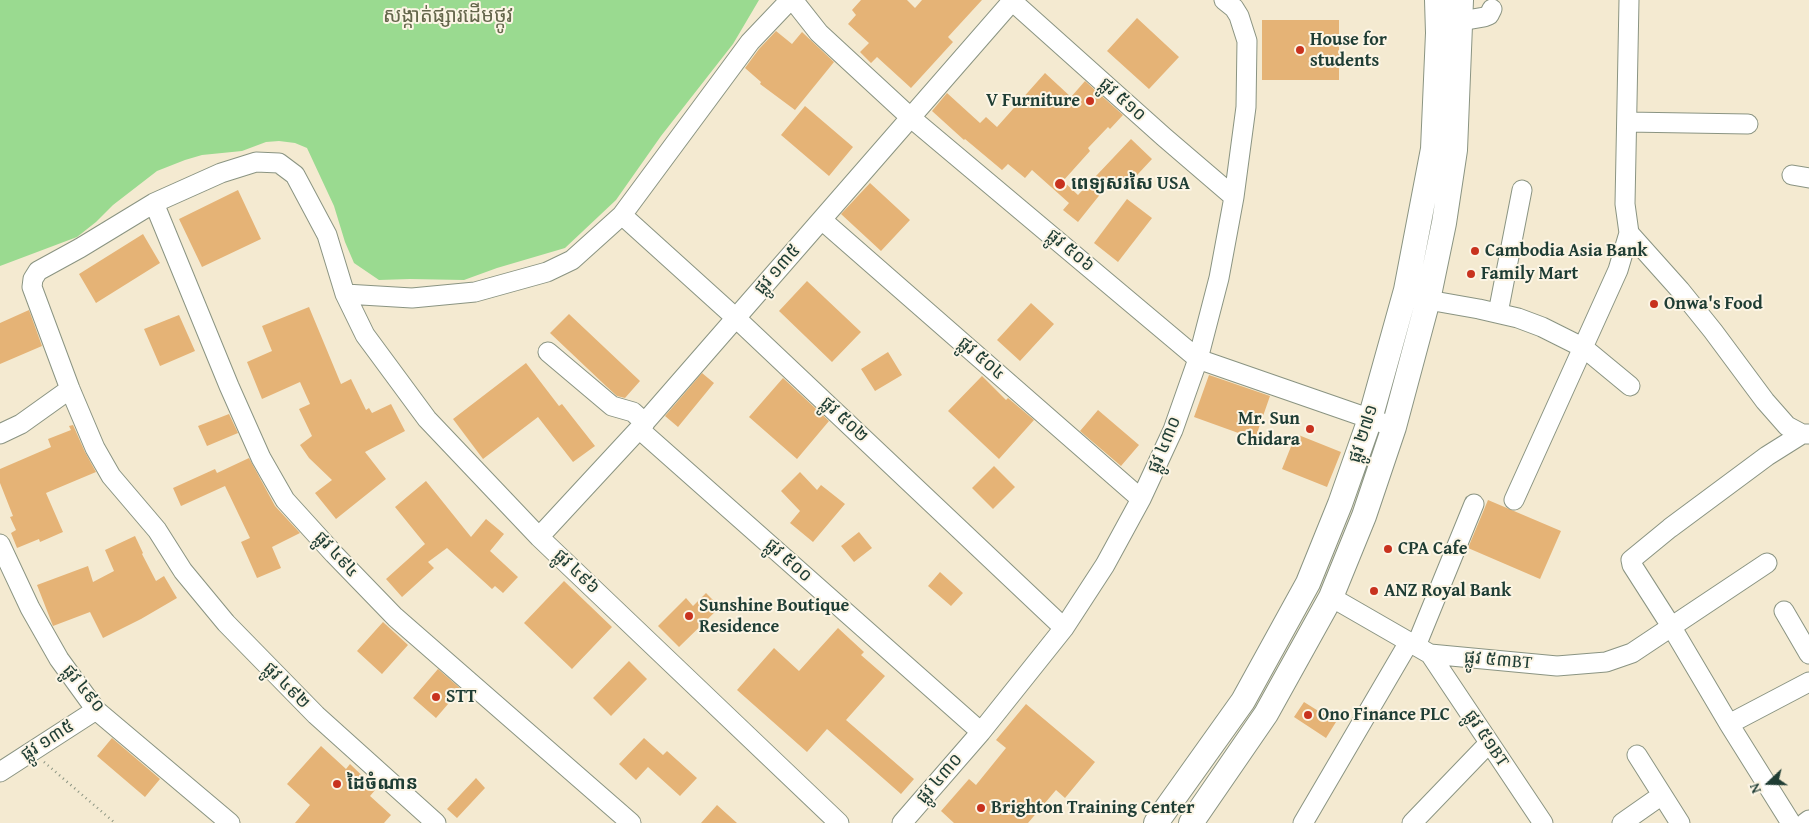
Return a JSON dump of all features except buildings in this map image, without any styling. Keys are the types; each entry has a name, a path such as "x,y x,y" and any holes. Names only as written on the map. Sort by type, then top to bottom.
{"main road":[{"name":"ផ្លូវ ២៧១","path":"1156,823 1243,701 1308,583 1340,504 1370,418 1406,290 1432,149 1438,33 1437,0"},
{"name":"ផ្លូវ ២៧១","path":"1191,823 1266,714 1331,597 1364,516 1394,427 1428,300 1444,223 1455,150 1461,10"}],"street":[{"name":"ផ្លូវ ៥០៦","path":"792,0 819,33 910,116 1198,359 1394,427"},
{"path":"346,294 412,298 474,292 547,272 572,260 622,215 750,42 792,0"},
{"name":"ផ្លូវ ១៣៥","path":"539,537 642,426 1013,0"},
{"name":"ផ្លូវ ៥១០","path":"1013,0 1164,137 1234,197"},
{"name":"ផ្លូវ ៤៣០","path":"902,823 981,732 1064,628 1105,565 1141,499 1173,430 1198,359 1219,278 1234,197 1246,107 1247,41 1241,8 1234,8 1224,0"},
{"path":"1514,500 1618,270 1629,232 1625,204 1629,0"},
{"path":"1461,10 1484,17 1489,15 1492,9"},
{"path":"1627,122 1748,124"},
{"name":"ផ្លូវ ៤៩៦","path":"154,203 221,173 256,162 279,163 295,175 327,235 346,294 366,335 427,419 539,537 839,823"},
{"path":"1498,313 1522,190"},
{"name":"ផ្លូវ ៤៩២","path":"154,203 38,271 33,279 32,286 70,389 96,448 110,476 157,530 183,571 226,623 316,715 436,823"},
{"name":"ផ្លូវ ៤៩៤","path":"154,203 229,386 261,458 285,500 395,617 631,823"},
{"name":"ផ្លូវ ៥០២","path":"622,215 736,319 1064,628"},
{"name":"ផ្លូវ ៥០៤","path":"822,220 1141,499"},
{"path":"1629,232 1696,310 1765,401 1787,426 1806,434"},
{"path":"1428,300 1498,313 1542,327 1584,348 1630,386"},
{"name":"ផ្លូវ ៥០០","path":"548,352 612,406 633,412 642,426 981,732"},
{"path":"0,434 21,424 70,389"},
{"path":"1791,823 1729,724 1672,626 1632,565 1631,560 1678,522 1767,456 1806,434"},
{"path":"1303,823 1418,647 1474,504"},
{"name":"ផ្លូវ ៤៩០","path":"0,544 30,608 59,659 96,710 230,823"},
{"name":"ផ្លូវ ៥៣BT","path":"1331,597 1418,647 1557,666 1606,662 1632,653 1767,563"},
{"path":"1784,611 1809,654"},
{"name":"ផ្លូវ ៥១BT","path":"1418,647 1489,743 1543,823"},
{"path":"1729,724 1809,682"},
{"name":"ផ្លូវ ១៣៥","path":"0,772 96,710"},
{"path":"1412,823 1489,743"},
{"path":"1637,755 1680,823"},
{"path":"1622,823 1662,795"},
{"path":"1805,823 1809,820"}],"path":[{"path":"32,751 115,823"}],"green space":[{"path":"0,0 759,0 733,44 661,136 616,200 565,248 464,280 379,280 354,263 345,242 334,206 307,148 295,143 279,141 266,142 242,151 202,155 157,171 113,205 77,237 0,266"}],"place":[{"name":"House for students","path":"1300,50"},
{"name":"V Furniture","path":"1090,101"},
{"name":"ពេទ្យសរសៃ USA","path":"1060,184"},
{"name":"Cambodia Asia Bank","path":"1475,251"},
{"name":"Family Mart","path":"1471,274"},
{"name":"Onwa's Food","path":"1654,304"},
{"name":"Mr. Sun Chidara","path":"1310,429"},
{"name":"CPA Cafe","path":"1388,549"},
{"name":"ANZ Royal Bank","path":"1374,591"},
{"name":"Sunshine Boutique Residence","path":"689,616"},
{"name":"STT","path":"436,697"},
{"name":"Ono Finance PLC","path":"1308,715"},
{"name":"ដៃចំណាន","path":"337,784"},
{"name":"Brighton Training Center","path":"981,808"}],"district":[{"name":"សង្កាត់ផ្សារដើមថ្កូវ","path":"448,17"}]}
